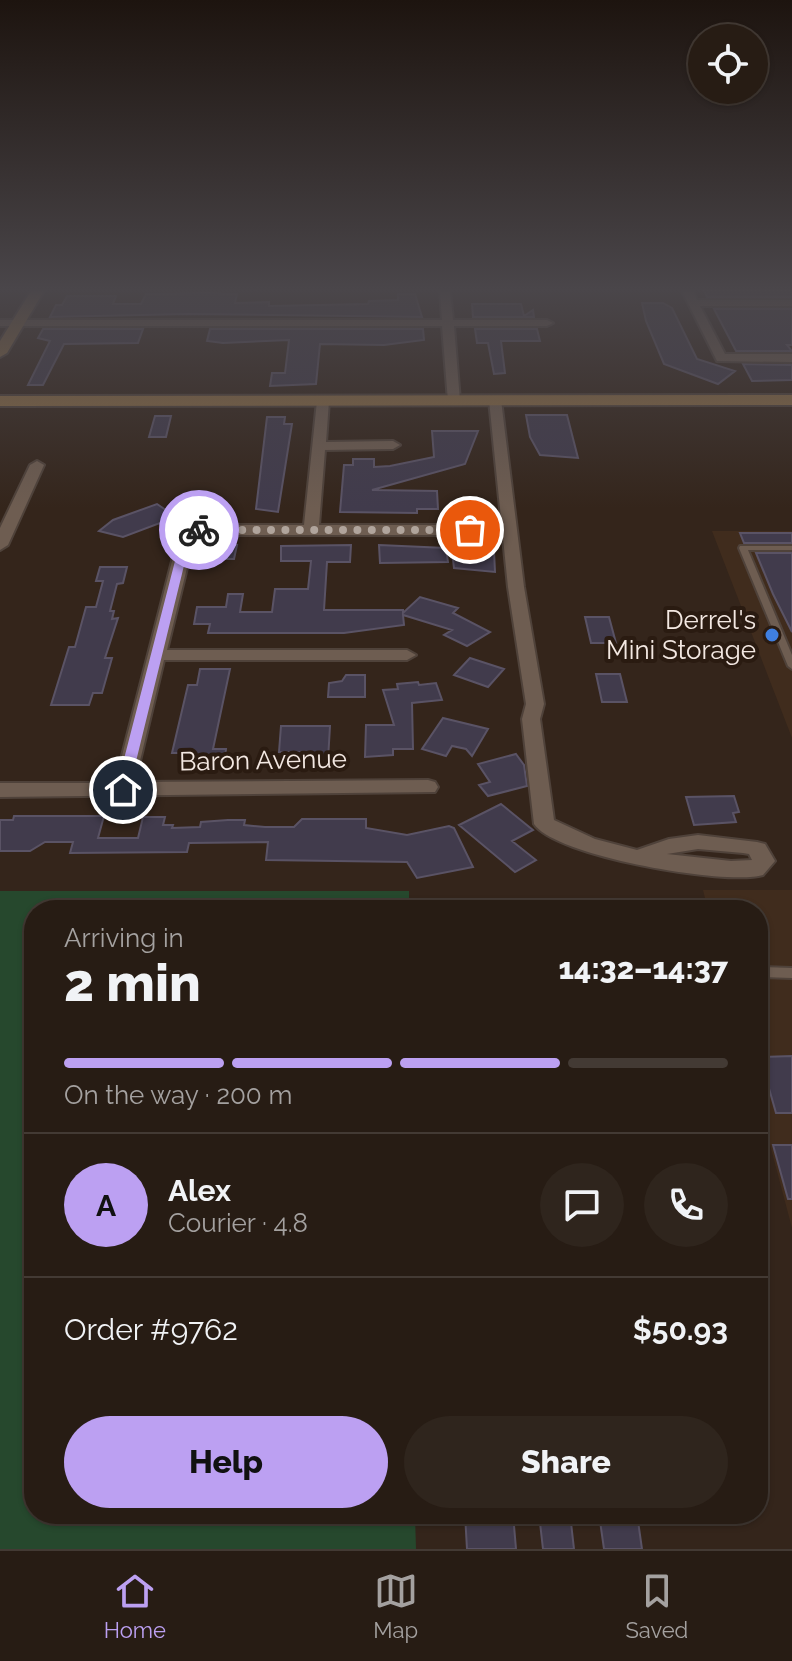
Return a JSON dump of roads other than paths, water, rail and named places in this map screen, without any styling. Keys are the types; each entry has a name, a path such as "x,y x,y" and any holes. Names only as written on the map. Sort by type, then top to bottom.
{"street":[{"path":"451,363 454,401"},
{"path":"495,400 516,587 535,704 531,719 544,824 559,835 594,847 642,856 722,869 755,870 764,861 757,849 740,844 691,842 662,847 642,856"},
{"path":"0,401 792,400"},
{"path":"311,530 323,401"},
{"path":"319,446 393,445"},
{"path":"0,545 37,465"},
{"path":"123,790 188,530 470,530"},
{"path":"157,655 407,655"},
{"name":"Baron Avenue","path":"1,790 428,787"}],"lane":[{"path":"792,548 743,548 792,666"},
{"path":"768,972 792,973"}],"place":[{"name":"Derrel's Mini Storage","path":"772,635"}]}
